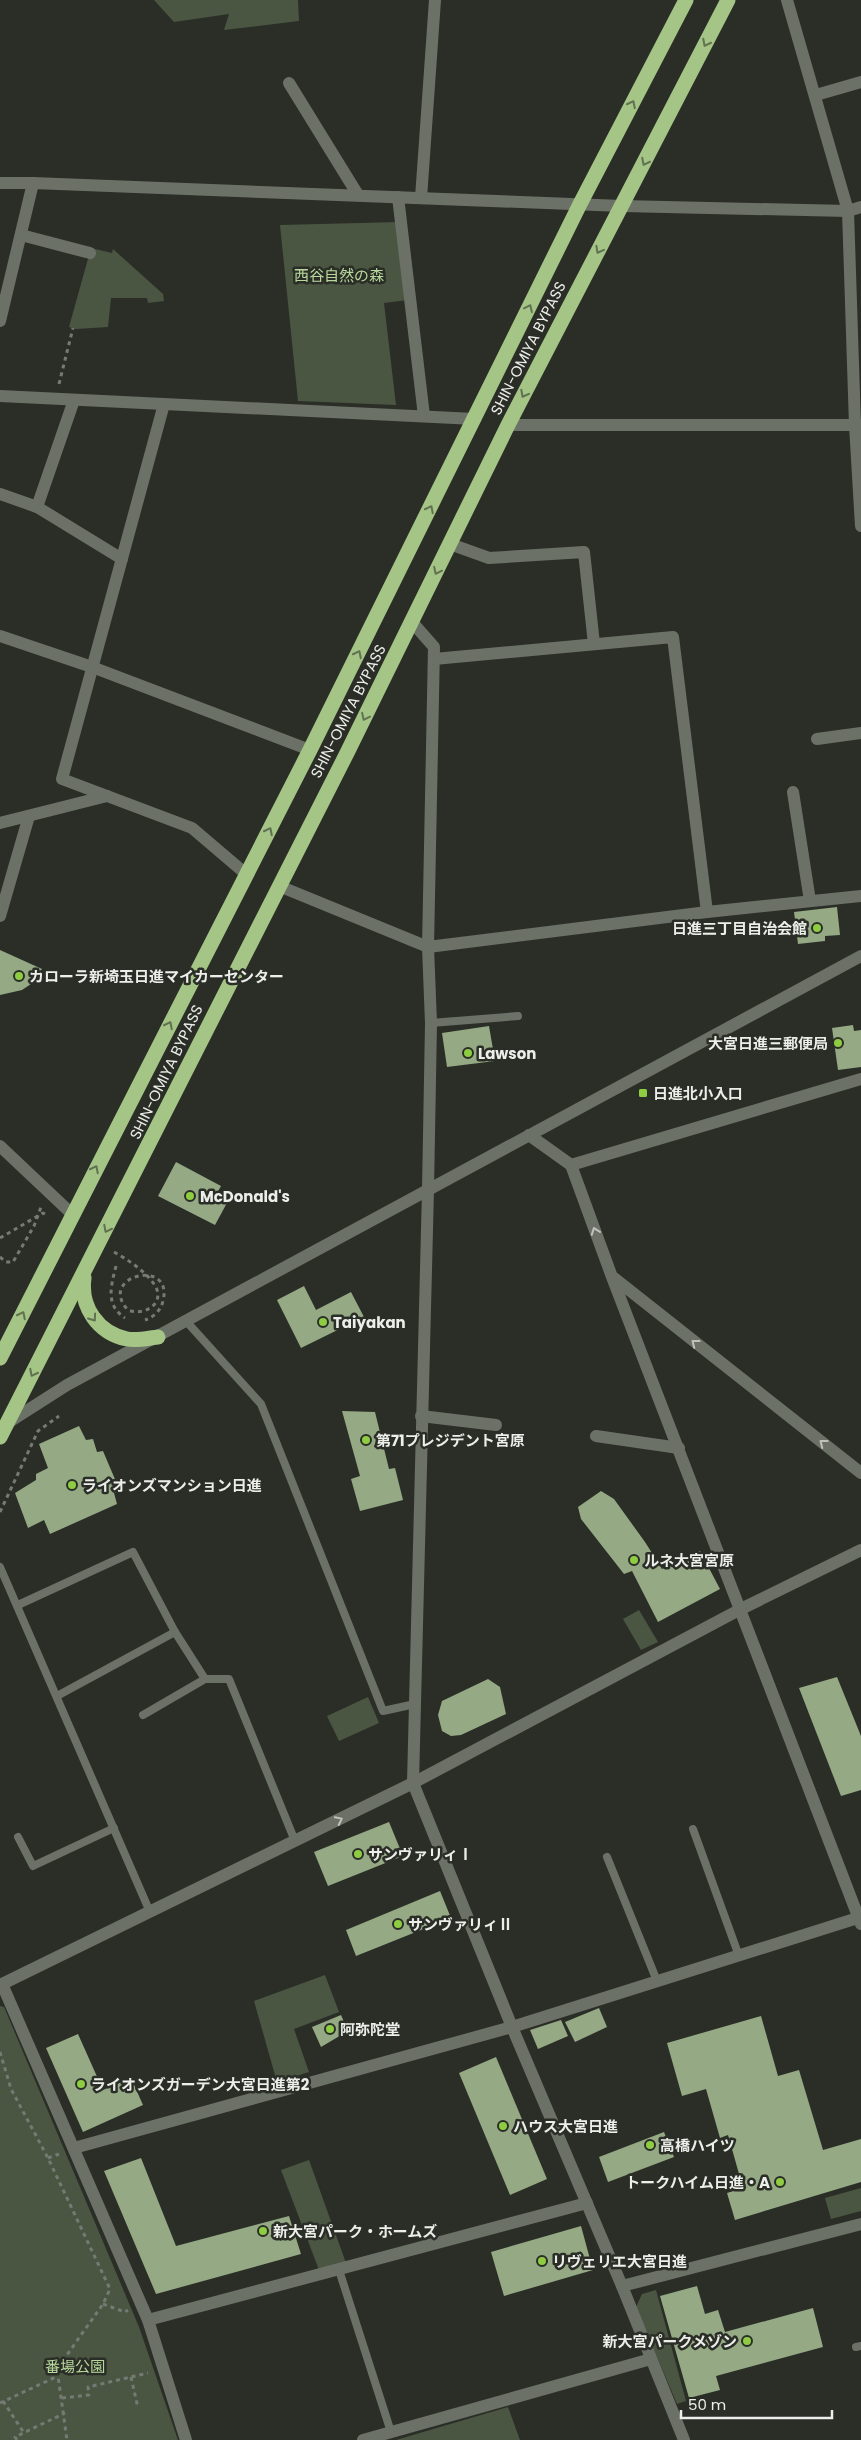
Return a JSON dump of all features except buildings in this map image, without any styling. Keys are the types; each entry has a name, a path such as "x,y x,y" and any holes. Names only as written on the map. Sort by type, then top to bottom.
{"highway":[{"name":"SHIN-OMIYA BYPASS","path":"0,1358 310,750 476,419 580,204 686,0"},
{"name":"SHIN-OMIYA BYPASS","path":"0,1437 4,1425 85,1272 412,622 508,425 728,0"},
{"path":"85,1272 82,1289 95,1322 127,1339 158,1337"}],"street":[{"path":"421,198 435,0"},
{"path":"787,0 816,95 855,209 861,526"},
{"path":"816,95 861,82"},
{"path":"289,83 358,195"},
{"path":"0,183 622,206 855,209"},
{"path":"0,321 4,298 22,235 34,183"},
{"path":"398,197 424,416"},
{"path":"22,235 90,253"},
{"path":"0,396 476,419"},
{"path":"37,507 74,400"},
{"path":"164,404 62,779 192,828 246,874"},
{"path":"508,425 858,425"},
{"path":"0,494 37,507 122,559"},
{"path":"450,544 489,558 584,552 594,644"},
{"path":"412,622 434,647 428,947 431,1023 428,1190 413,1783 512,2027 622,2286 684,2440"},
{"path":"0,636 92,667 310,750"},
{"path":"434,659 673,637 706,912"},
{"path":"817,739 861,733"},
{"path":"793,792 810,900"},
{"path":"0,823 107,796"},
{"path":"0,916 29,816"},
{"path":"278,886 428,947 706,912 861,896"},
{"path":"4,1425 67,1385 861,956"},
{"path":"571,1165 861,1078"},
{"path":"74,2148 512,2027 861,1920 612,1277 571,1165 529,1135"},
{"path":"0,1146 72,1214"},
{"path":"612,1277 861,1473"},
{"path":"421,1416 496,1425"},
{"path":"596,1436 679,1448"},
{"path":"186,2440 162,2370 148,2320 1,1983 413,1783 741,1610 861,1550"},
{"path":"148,2320 587,2203"},
{"path":"622,2286 861,2224"},
{"path":"363,2440 651,2359"}],"lane":[{"path":"431,1023 518,1016"},
{"path":"186,1321 261,1404 383,1711 415,1704"},
{"path":"18,1605 133,1552 175,1632 205,1680"},
{"path":"0,1567 150,1912"},
{"path":"57,1696 175,1632"},
{"path":"143,1715 205,1680 228,1679 295,1841"},
{"path":"18,1837 33,1866 114,1828"},
{"path":"693,1829 739,1956"},
{"path":"606,1858 657,1982"},
{"path":"339,2270 391,2432"}],"path":[{"path":"56,399 73,328"},
{"path":"0,1257 6,1262 14,1262 34,1226 40,1208 50,1194"},
{"path":"0,1238 43,1213"},
{"path":"124,1258 139,1269 154,1285 157,1292 154,1306 142,1313 128,1310 120,1298 123,1285 134,1277 143,1274 154,1276 162,1283 164,1292 161,1308 155,1314 140,1321"},
{"path":"116,1266 110,1298 117,1313 132,1321"},
{"path":"0,1512 38,1431 59,1416"},
{"path":"0,2052 11,2089 48,2158 110,2289 103,2304 57,2369 65,2413 67,2440"},
{"path":"103,2304 125,2312 141,2304"},
{"path":"62,2398 89,2395 88,2387 162,2370"},
{"path":"24,2432 2,2402 58,2376"},
{"path":"131,2377 138,2408"},
{"path":"17,2440 16,2437 24,2432 65,2413"}],"green space":[{"path":"154,0 298,0 299,21 224,30 229,14 174,22"},
{"name":"西谷自然の森","path":"400,222 408,300 384,303 396,405 298,401 280,225"},
{"path":"91,248 112,253 113,249 163,294 164,301 148,303 147,298 111,298 108,327 76,329 69,327"},
{"path":"639,1610 658,1642 641,1650 623,1619"},
{"path":"368,1697 379,1723 339,1741 327,1716"},
{"path":"325,1975 339,2012 294,2029 309,2072 277,2082 254,2001"},
{"name":"番場公園","path":"0,2006 4,2007 139,2327 178,2440 0,2440"},
{"path":"309,2160 346,2263 319,2270 281,2170"},
{"path":"861,2188 861,2211 831,2219 825,2198"},
{"path":"656,2290 686,2401 677,2404 636,2307 642,2294"},
{"path":"508,2407 520,2440 396,2440"}],"place":[{"name":"日進三丁目自治会館","path":"817,928"},
{"name":"カローラ新埼玉日進マイカーセンター","path":"19,976"},
{"name":"大宮日進三郵便局","path":"838,1043"},
{"name":"Lawson","path":"468,1053"},
{"name":"日進北小入口","path":"643,1093"},
{"name":"McDonald's","path":"190,1196"},
{"name":"Taiyakan","path":"323,1322"},
{"name":"第71プレジデント宮原","path":"366,1440"},
{"name":"ライオンズマンション日進","path":"72,1485"},
{"name":"ルネ大宮宮原","path":"634,1560"},
{"name":"サンヴァリィⅠ","path":"358,1854"},
{"name":"サンヴァリィⅡ","path":"398,1924"},
{"name":"阿弥陀堂","path":"330,2029"},
{"name":"ライオンズガーデン大宮日進第2","path":"81,2084"},
{"name":"ハウス大宮日進","path":"503,2126"},
{"name":"高橋ハイツ","path":"650,2145"},
{"name":"トークハイム日進・A","path":"780,2182"},
{"name":"新大宮パーク・ホームズ","path":"263,2231"},
{"name":"リヴェリエ大宮日進","path":"542,2261"},
{"name":"新大宮パークメゾン","path":"747,2341"}]}
